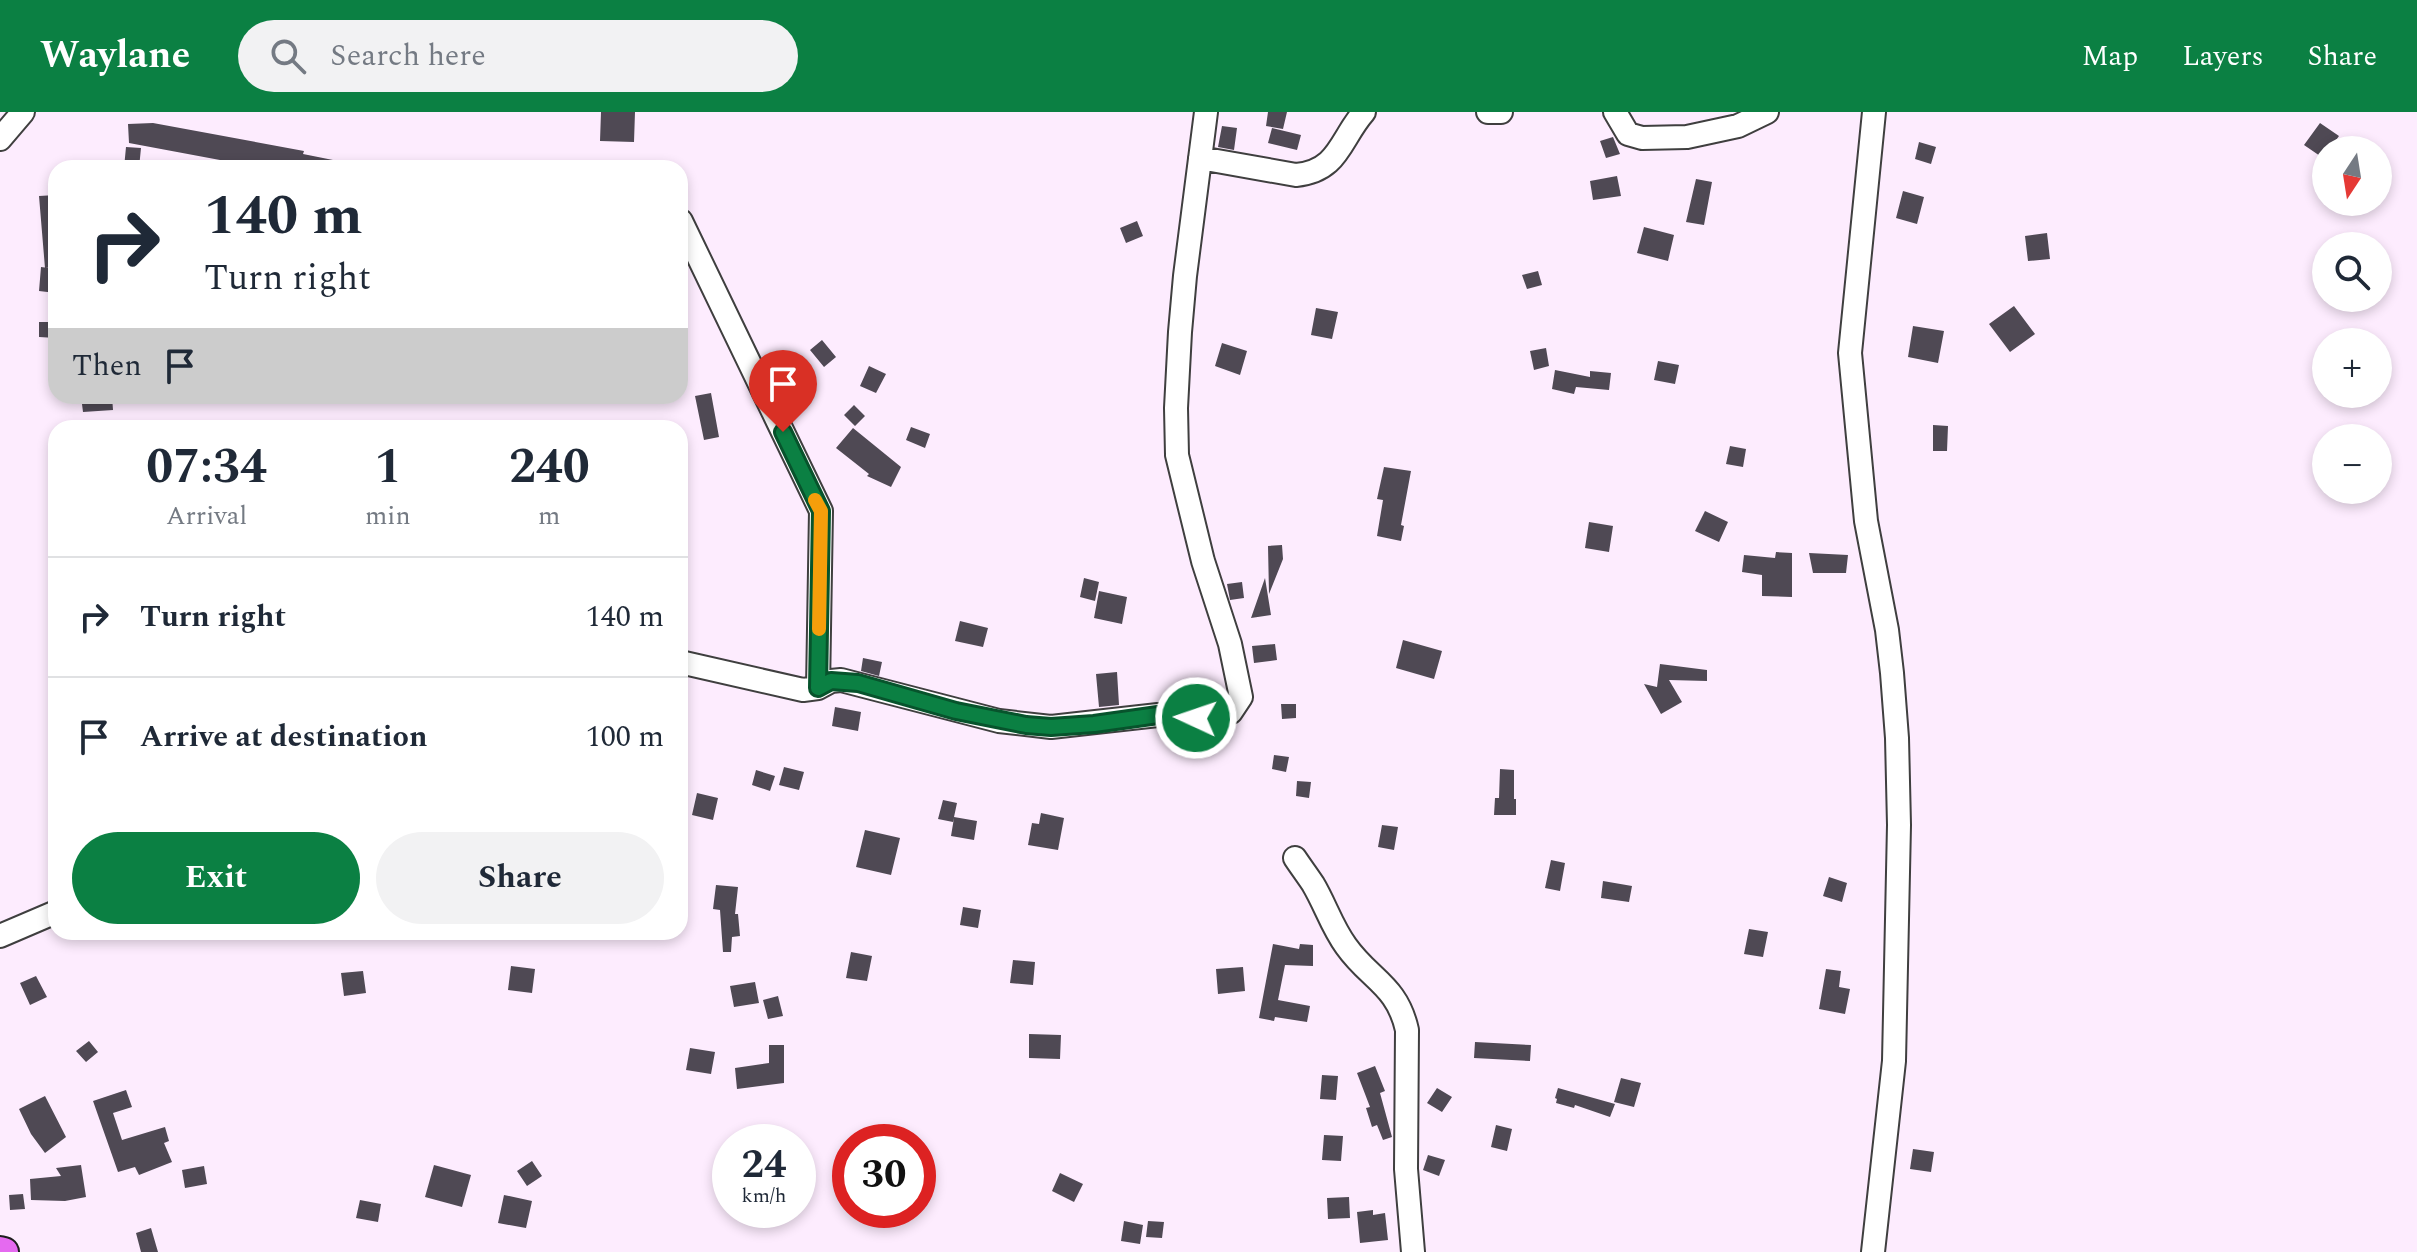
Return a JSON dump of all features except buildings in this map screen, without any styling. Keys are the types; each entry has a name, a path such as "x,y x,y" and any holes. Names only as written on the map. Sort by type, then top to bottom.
{"street":[{"path":"0,139 23,112"},
{"path":"688,663 803,690 818,688 831,681 850,682 999,721 1051,727 1158,715 1196,718 1231,712 1241,697 1230,644 1203,561 1177,455 1180,332 1206,112"},
{"path":"1200,158 1296,175 1311,174 1334,159 1354,123 1364,112"},
{"path":"1488,112 1501,112"},
{"path":"1615,112 1628,134 1642,138 1687,137 1738,126 1767,112"},
{"path":"1873,1252 1894,1061 1899,825 1892,673 1866,521 1850,353 1874,112"},
{"path":"688,236 821,511 818,688"},
{"path":"1295,858 1313,884 1345,945 1391,992 1403,1010 1407,1030 1406,1169 1413,1252"},
{"path":"0,936 48,915"}],"slow traffic":[{"path":"815,500 821,511 819,629"}],"route":[{"path":"783,432 821,511 818,688 841,680 999,721 1051,727 1158,715 1196,718"}]}
